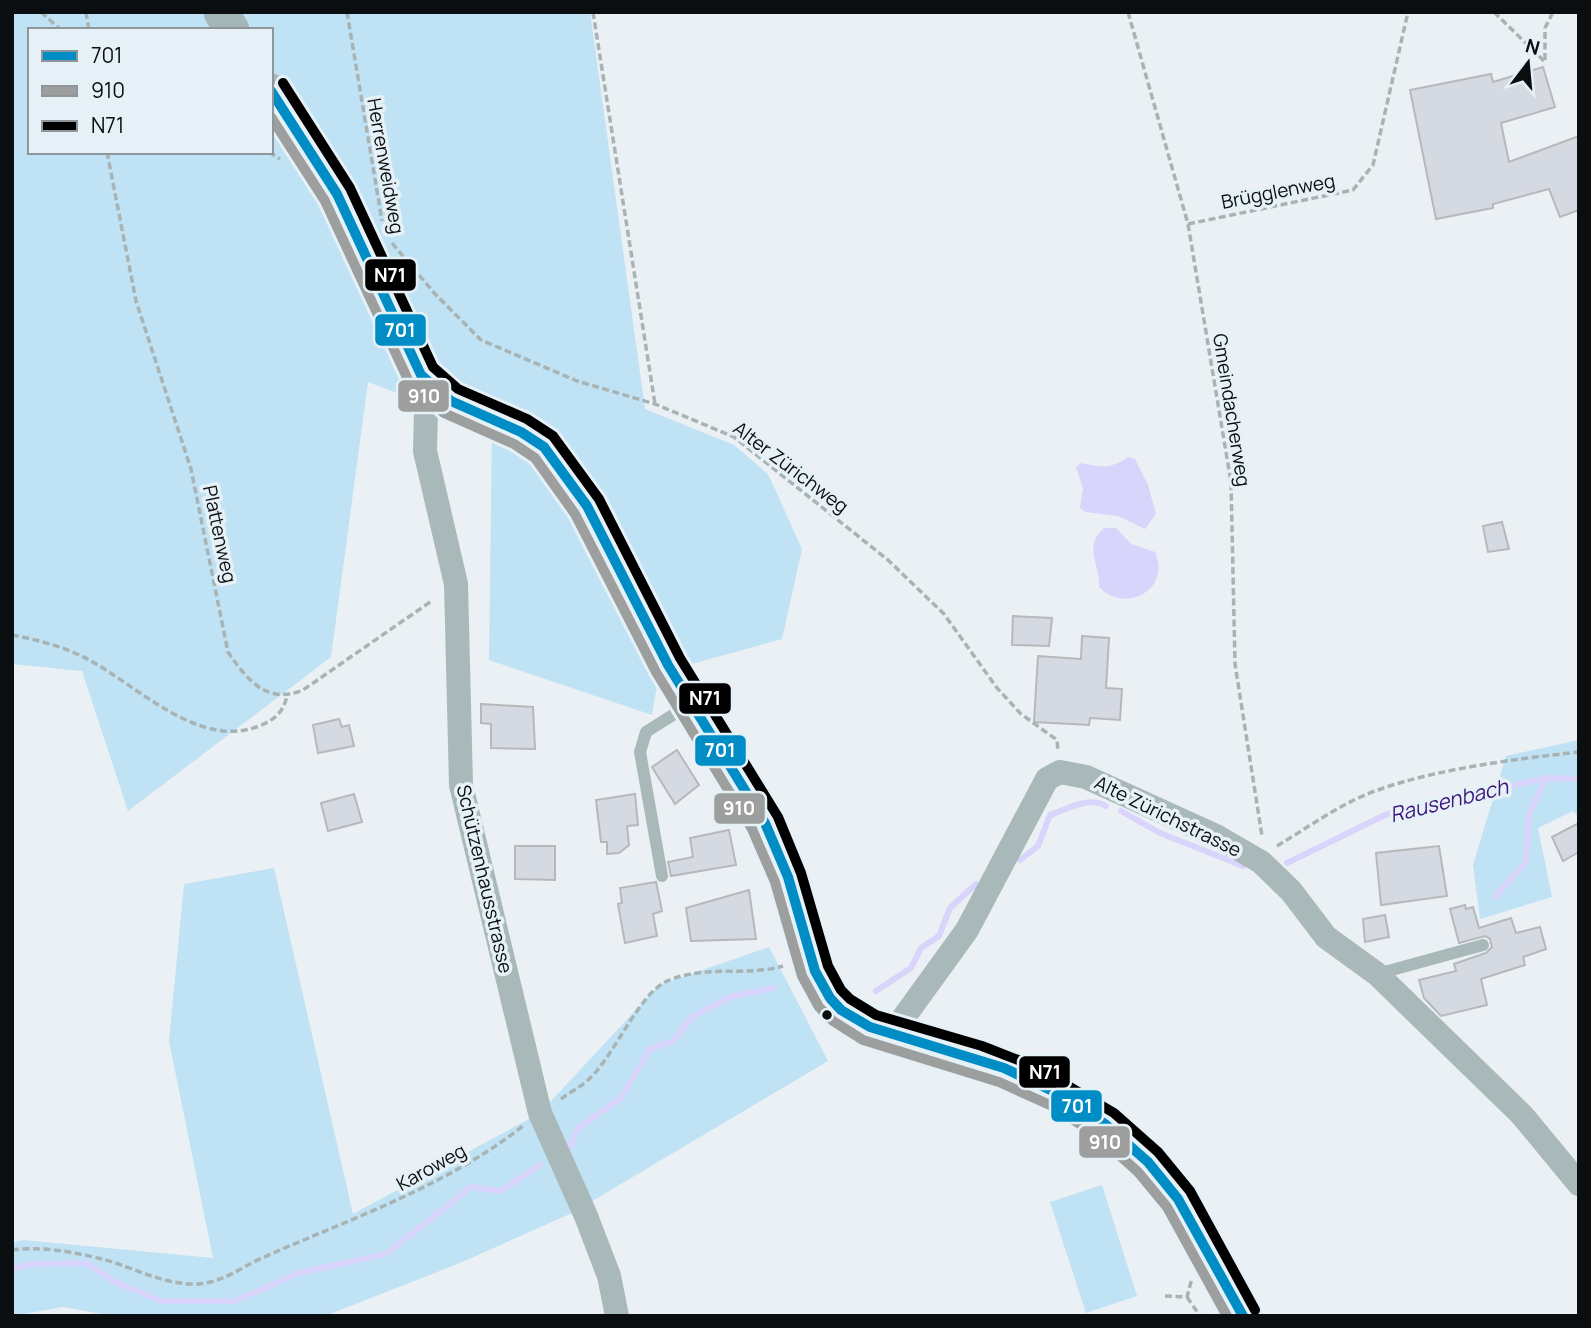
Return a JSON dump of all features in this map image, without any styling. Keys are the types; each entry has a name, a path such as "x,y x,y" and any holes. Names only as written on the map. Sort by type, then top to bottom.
{"street":[{"path":"221,12 231,28"},
{"path":"273,94 337,194 421,375 459,406 515,428 552,455 597,521 644,623 764,820 793,892 809,958 818,979 843,1011 891,1035 985,1062 1074,1101 1133,1146 1168,1185 1212,1256 1243,1316"},
{"name":"Schützenhausstrasse","path":"433,387 426,410 425,452 456,584 461,785 540,1113 586,1216 609,1276 617,1316"},
{"path":"891,1035 967,930 1047,779 1060,772"},
{"name":"Alte Zürichstrasse","path":"1060,772 1086,777 1122,793 1218,837 1261,862 1291,891 1326,937 1377,974 1522,1115 1579,1184"}],"lane":[{"path":"662,876 640,752 646,732 691,703"},
{"path":"1377,974 1483,945"}],"path":[{"path":"40,12 59,28"},
{"name":"Herrenweidweg","path":"347,12 384,233"},
{"path":"593,12 655,404"},
{"name":"Gmeindacherweg","path":"1128,12 1188,224 1231,482 1235,664 1262,831 1261,862"},
{"name":"Brügglenweg","path":"1188,224 1353,190 1373,165 1408,12"},
{"path":"1494,12 1545,62 1545,28 1553,12"},
{"name":"Plattenweg","path":"107,154 136,301 191,469 228,652 243,674 258,688 287,696"},
{"name":"Alter Zürichweg","path":"384,233 435,294 481,340 577,381 655,404 734,437 888,560 944,614 997,688 1021,714 1056,740 1060,772"},
{"path":"12,635 36,640 88,659 194,723 222,731 247,731 274,720 287,696 303,690 456,584"},
{"path":"1261,862 1275,847 1352,801 1385,789 1518,759 1579,752"},
{"name":"Karoweg","path":"12,1250 32,1247 102,1259 156,1278 194,1284 229,1278 259,1259 395,1203 499,1145 592,1077 652,992 667,982 708,970 773,970 809,958"},
{"path":"1187,1297 1200,1316"}],"shaded area":[{"path":"12,12 590,12 645,409 734,445 768,474 802,549 782,639 659,673 652,715 489,660 492,429 368,382 331,657 128,811 82,671 12,664"},
{"path":"1128,457 1135,459 1148,485 1156,514 1145,529 1118,516 1086,512 1080,508 1083,488 1076,467 1081,463 1110,466"},
{"path":"1104,528 1116,528 1131,544 1155,552 1159,565 1157,577 1152,587 1143,594 1121,599 1099,587 1093,549 1094,542"},
{"path":"1579,740 1579,817 1573,811 1538,828 1552,897 1480,919 1473,865 1506,756"},
{"path":"274,868 353,1214 540,1113 659,985 769,947 828,1061 572,1213 460,1263 325,1316 113,1316 63,1307 12,1316 12,1243 23,1240 213,1258 169,1041 184,884"},
{"path":"1102,1185 1137,1296 1086,1313 1050,1202"}],"building":[{"path":"1543,67 1555,107 1501,123 1509,162 1579,136 1579,210 1560,217 1549,189 1493,204 1493,208 1436,219 1410,90 1491,74 1493,82"},
{"path":"1502,522 1509,549 1488,552 1483,526"},
{"path":"1013,616 1052,618 1049,646 1012,645"},
{"path":"1082,636 1109,638 1106,688 1122,689 1120,720 1090,718 1089,725 1034,722 1038,656 1081,659"},
{"path":"481,704 533,707 535,749 491,748 491,724 481,723"},
{"path":"339,719 342,727 349,725 354,746 318,753 313,725"},
{"path":"677,750 699,785 675,804 652,767"},
{"path":"354,794 362,822 328,831 321,803"},
{"path":"635,794 638,825 627,826 629,845 619,853 607,854 607,842 601,842 596,800"},
{"path":"1579,823 1579,852 1563,861 1552,837"},
{"path":"729,830 736,865 671,876 668,862 693,857 690,838"},
{"path":"515,846 555,846 555,880 515,879"},
{"path":"1439,846 1447,896 1381,905 1376,853"},
{"path":"656,882 662,911 653,914 657,936 625,943 618,904 622,903 620,888"},
{"path":"749,890 756,939 691,941 686,908"},
{"path":"1465,905 1466,909 1473,907 1479,928 1511,918 1516,933 1540,927 1546,949 1523,957 1525,965 1481,979 1487,1005 1441,1016 1424,998 1419,980 1456,971 1454,964 1486,953 1492,947 1490,939 1485,936 1459,943 1450,909"},
{"path":"1385,915 1389,937 1365,942 1363,919"}],"waterway":[{"name":"Rausenbach","path":"1287,863 1387,814 1546,778 1579,779"},
{"path":"1495,897 1526,862 1529,814 1546,778"},
{"name":"Rausenbach","path":"1020,860 1038,846 1050,815 1085,803 1106,806"},
{"name":"Rausenbach","path":"1121,811 1160,833 1243,866"},
{"name":"Rausenbach","path":"876,991 911,968 921,948 939,936 950,908 976,884"},
{"name":"Rausenbach","path":"567,1153 578,1128 620,1099 650,1049 673,1041 692,1017 730,997 773,988"},
{"path":"12,1269 32,1264 87,1263 113,1281 161,1301 235,1301 299,1273 386,1254 471,1187 501,1191 540,1165"}],"transit line":[{"name":"N71","path":"283,83 350,188 433,367 458,389 527,419 553,436 599,499 680,658 778,817 801,873 828,966 841,990 876,1015 982,1046 1036,1067 1114,1113 1158,1152 1190,1191 1255,1310"},
{"name":"701","path":"273,94 337,194 421,375 451,401 521,432 544,447 587,506 668,665 765,823 788,877 815,971 830,998 841,1010 870,1027 1004,1068 1057,1093 1105,1124 1148,1162 1178,1199 1243,1316"},
{"name":"910","path":"273,120 325,201 410,384 444,413 514,444 535,458 575,514 656,672 752,829 775,882 802,976 819,1007 833,1021 863,1040 999,1082 1050,1105 1097,1135 1138,1172 1167,1207 1227,1316"}]}
